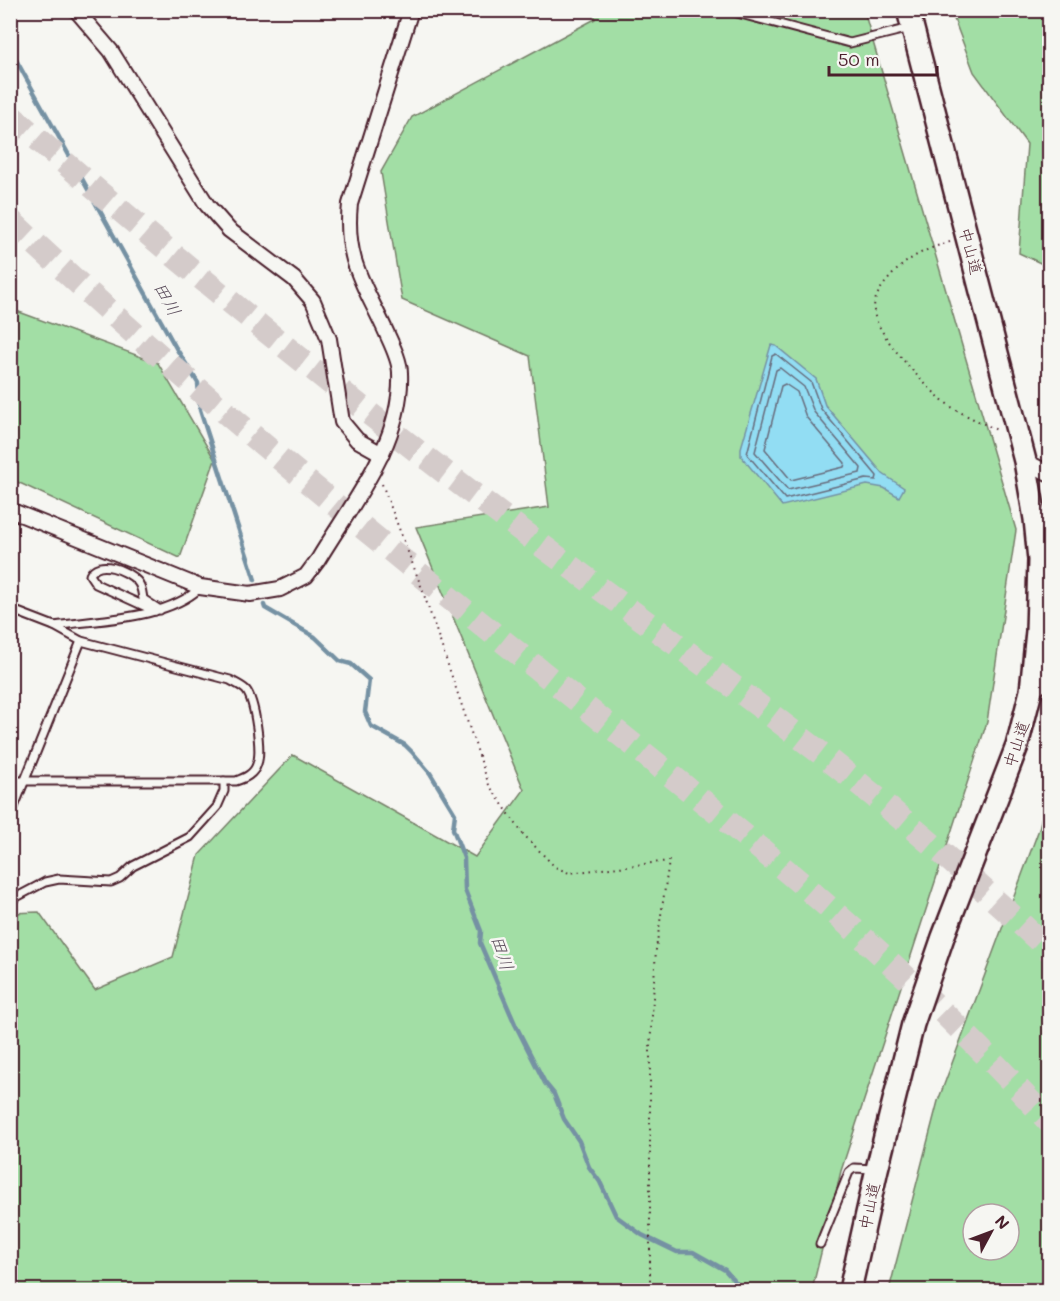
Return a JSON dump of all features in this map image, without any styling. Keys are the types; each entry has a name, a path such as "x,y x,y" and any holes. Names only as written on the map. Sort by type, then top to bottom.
{"highway":[{"name":"中山道","path":"850,1290 913,1024 943,937 1017,746 1031,691 1037,632 1039,560 1025,461 910,19"}],"street":[{"path":"76,10 111,51 207,205 230,230 294,279 313,301 329,339 342,422 357,440 382,454"},
{"path":"10,510 200,587 250,594 280,589 306,576 382,454 398,405 400,370 387,335 359,277 350,249 348,228 350,204 411,10"},
{"path":"1025,461 1050,474"},
{"path":"1031,691 1050,680"}],"lane":[{"path":"726,10 850,43 910,19"},
{"path":"98,566 107,566 136,579 141,588 143,600 158,611 96,584 90,575 98,566"},
{"path":"54,626 158,611 189,598 200,587"},
{"path":"10,783 25,781 224,781 247,777 257,766 259,755 252,702 245,689 230,680 81,641 54,626 12,611"},
{"path":"10,817 81,641"},
{"path":"11,900 45,882 59,879 111,882 120,878 133,866 190,837 217,807 224,791 224,781"},
{"path":"820,1244 849,1172 854,1168 877,1169"}],"path":[{"path":"950,242 925,248 897,269 878,291 874,311 886,338 924,384 950,406 1000,432"},
{"path":"381,482 421,586 489,785 523,834 555,867 569,873 669,861 656,949 650,1048 650,1290"}],"green space":[{"path":"594,11 864,11 1016,530 987,722 841,1171 812,1290 11,1290 10,913 39,912 95,990 173,957 199,855 293,755 475,857 524,790 416,527 549,507 530,356 402,300 381,172 412,117 595,19"},
{"path":"951,11 1049,11 1049,267 1019,253 1027,144 974,72"},
{"path":"11,309 158,363 215,460 180,558 11,479"},
{"path":"1049,786 1049,1290 889,1290 938,1101 1039,829"}],"water":[{"path":"771,345 776,346 816,379 825,405 883,474 904,488 899,497 884,488 867,485 782,506 741,456 741,448"}],"waterway":[{"name":"田川","path":"10,49 176,348 198,383 200,410 255,580"},
{"name":"田川","path":"264,605 265,608 315,637 340,661 351,664 369,680 365,712 371,726 405,745 413,753 430,773 455,814 453,829 464,858 465,890 481,931 480,943 515,1024 545,1083 554,1094 564,1119 579,1141 589,1167 600,1182 616,1216 642,1235 677,1252 693,1252 725,1270 738,1285 756,1290"}],"tunnel":[{"path":"10,115 127,216 366,411 525,533 747,697 887,806 1050,951"},
{"path":"10,220 128,328 309,483 782,867 920,990 1050,1123"}]}
